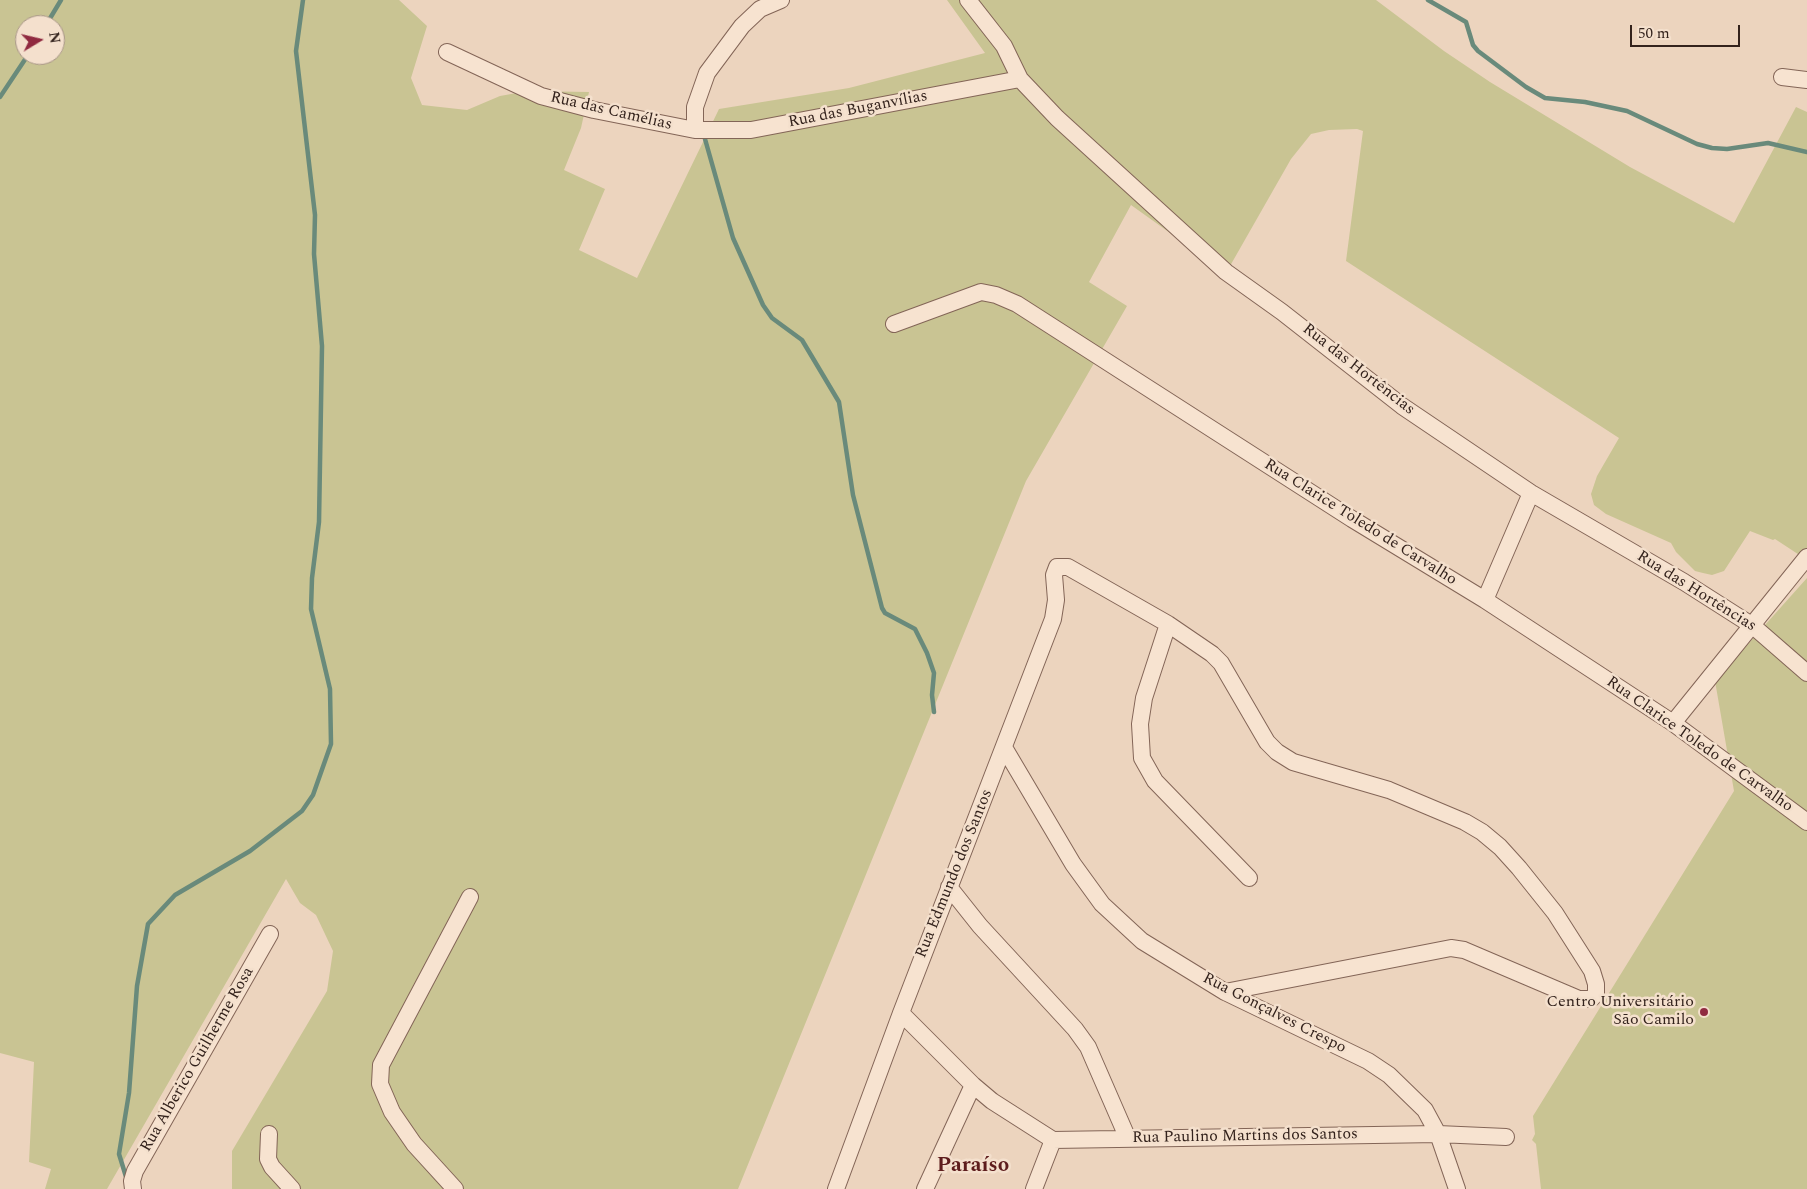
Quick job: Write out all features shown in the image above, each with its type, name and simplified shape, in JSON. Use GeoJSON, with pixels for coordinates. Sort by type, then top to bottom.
{"type":"FeatureCollection","features":[{"type":"Feature","properties":{"kind":"street"},"geometry":{"type":"LineString","coordinates":[[695,130],[695,107],[707,73],[742,26],[760,9],[781,0]]}},
{"type":"Feature","properties":{"kind":"street","name":"Rua das Hortências"},"geometry":{"type":"LineString","coordinates":[[968,0],[996,33],[1020,79],[1057,118],[1226,272],[1282,312],[1402,406],[1531,493],[1684,582],[1753,626],[1807,673]]}},
{"type":"Feature","properties":{"kind":"street","name":"Rua das Camélias"},"geometry":{"type":"LineString","coordinates":[[448,52],[541,96],[594,110],[695,130]]}},
{"type":"Feature","properties":{"kind":"street"},"geometry":{"type":"LineString","coordinates":[[1782,77],[1807,80]]}},
{"type":"Feature","properties":{"kind":"street","name":"Rua das Buganvílias"},"geometry":{"type":"LineString","coordinates":[[695,130],[750,130],[1020,79]]}},
{"type":"Feature","properties":{"kind":"street","name":"Rua Clarice Toledo de Carvalho"},"geometry":{"type":"LineString","coordinates":[[894,324],[981,292],[996,295],[1017,304],[1352,518],[1485,600],[1673,723],[1807,822]]}},
{"type":"Feature","properties":{"kind":"street"},"geometry":{"type":"LineString","coordinates":[[1485,600],[1531,493]]}},
{"type":"Feature","properties":{"kind":"street"},"geometry":{"type":"LineString","coordinates":[[1673,723],[1807,557]]}},
{"type":"Feature","properties":{"kind":"street","name":"Rua Edmundo dos Santos"},"geometry":{"type":"LineString","coordinates":[[836,1189],[949,887],[1005,749],[1054,620],[1056,600],[1054,571],[1057,567],[1068,567],[1168,624]]}},
{"type":"Feature","properties":{"kind":"street"},"geometry":{"type":"LineString","coordinates":[[1225,992],[1451,948],[1464,950],[1579,1000],[1591,999],[1596,994],[1596,984],[1592,971],[1555,913],[1500,847],[1482,832],[1465,822],[1389,790],[1292,762],[1277,752],[1267,742],[1221,663],[1212,654],[1168,624],[1144,698],[1140,724],[1142,758],[1155,781],[1249,878]]}},
{"type":"Feature","properties":{"kind":"street","name":"Rua Gonçalves Crespo"},"geometry":{"type":"LineString","coordinates":[[1005,749],[1068,856],[1102,904],[1142,941],[1225,992],[1368,1061],[1389,1075],[1425,1110],[1438,1134],[1457,1189]]}},
{"type":"Feature","properties":{"kind":"street"},"geometry":{"type":"LineString","coordinates":[[949,887],[980,926],[1080,1035],[1096,1064],[1128,1139]]}},
{"type":"Feature","properties":{"kind":"street"},"geometry":{"type":"LineString","coordinates":[[455,1189],[414,1144],[392,1112],[380,1084],[381,1065],[470,897]]}},
{"type":"Feature","properties":{"kind":"street","name":"Rua Alberico Guilherme Rosa"},"geometry":{"type":"LineString","coordinates":[[133,1189],[132,1181],[135,1171],[270,934]]}},
{"type":"Feature","properties":{"kind":"street"},"geometry":{"type":"LineString","coordinates":[[901,1014],[973,1085],[992,1101],[1053,1140],[1034,1189]]}},
{"type":"Feature","properties":{"kind":"street"},"geometry":{"type":"LineString","coordinates":[[925,1189],[973,1085]]}},
{"type":"Feature","properties":{"kind":"street"},"geometry":{"type":"LineString","coordinates":[[269,1134],[268,1158],[272,1167],[292,1189]]}},
{"type":"Feature","properties":{"kind":"street","name":"Rua Paulino Martins dos Santos"},"geometry":{"type":"LineString","coordinates":[[1053,1140],[1438,1134],[1506,1137]]}},
{"type":"Feature","properties":{"kind":"shaded area"},"geometry":{"type":"Polygon","coordinates":[[[0,0],[399,0],[427,26],[411,78],[422,105],[467,110],[500,96],[528,91],[589,92],[581,128],[564,170],[605,189],[579,250],[637,278],[719,109],[849,88],[985,53],[947,0],[1376,0],[1444,51],[1490,82],[1630,167],[1734,223],[1796,107],[1807,112],[1807,560],[1775,539],[1773,540],[1750,531],[1724,571],[1712,575],[1695,571],[1676,552],[1671,543],[1606,514],[1594,505],[1591,494],[1597,476],[1619,438],[1346,261],[1363,131],[1357,129],[1329,130],[1311,134],[1291,159],[1226,273],[1131,205],[1089,282],[1127,306],[1026,481],[738,1189],[232,1189],[232,1151],[327,991],[333,951],[316,915],[300,903],[286,879],[107,1189],[45,1189],[51,1169],[29,1162],[34,1062],[0,1053],[0,0]]]}},
{"type":"Feature","properties":{"kind":"shaded area","name":"Centro Universitário São Camilo"},"geometry":{"type":"Polygon","coordinates":[[[1807,578],[1807,1189],[1541,1189],[1536,1144],[1532,1140],[1535,1134],[1533,1116],[1734,791],[1715,681],[1807,578]]]}},
{"type":"Feature","properties":{"kind":"waterway"},"geometry":{"type":"LineString","coordinates":[[52,15],[61,0]]}},
{"type":"Feature","properties":{"kind":"waterway"},"geometry":{"type":"LineString","coordinates":[[127,1180],[119,1154],[129,1093],[137,986],[148,924],[175,895],[250,851],[302,811],[313,795],[331,744],[330,689],[311,609],[312,578],[319,522],[322,346],[314,254],[315,215],[296,51],[303,0]]}},
{"type":"Feature","properties":{"kind":"waterway"},"geometry":{"type":"LineString","coordinates":[[1428,0],[1466,22],[1473,45],[1478,51],[1526,87],[1545,98],[1585,102],[1627,111],[1697,144],[1712,148],[1727,149],[1768,143],[1807,152]]}},
{"type":"Feature","properties":{"kind":"waterway"},"geometry":{"type":"LineString","coordinates":[[0,97],[21,65]]}},
{"type":"Feature","properties":{"kind":"waterway"},"geometry":{"type":"LineString","coordinates":[[705,139],[733,238],[763,305],[772,318],[802,340],[839,402],[853,495],[882,608],[885,613],[915,629],[927,653],[934,673],[932,695],[934,712]]}},
{"type":"Feature","properties":{"kind":"place","name":"Centro Universitário São Camilo"},"geometry":{"type":"Point","coordinates":[1704,1012]}},
{"type":"Feature","properties":{"kind":"district","name":"Paraíso"},"geometry":{"type":"Point","coordinates":[973,1167]}}]}
